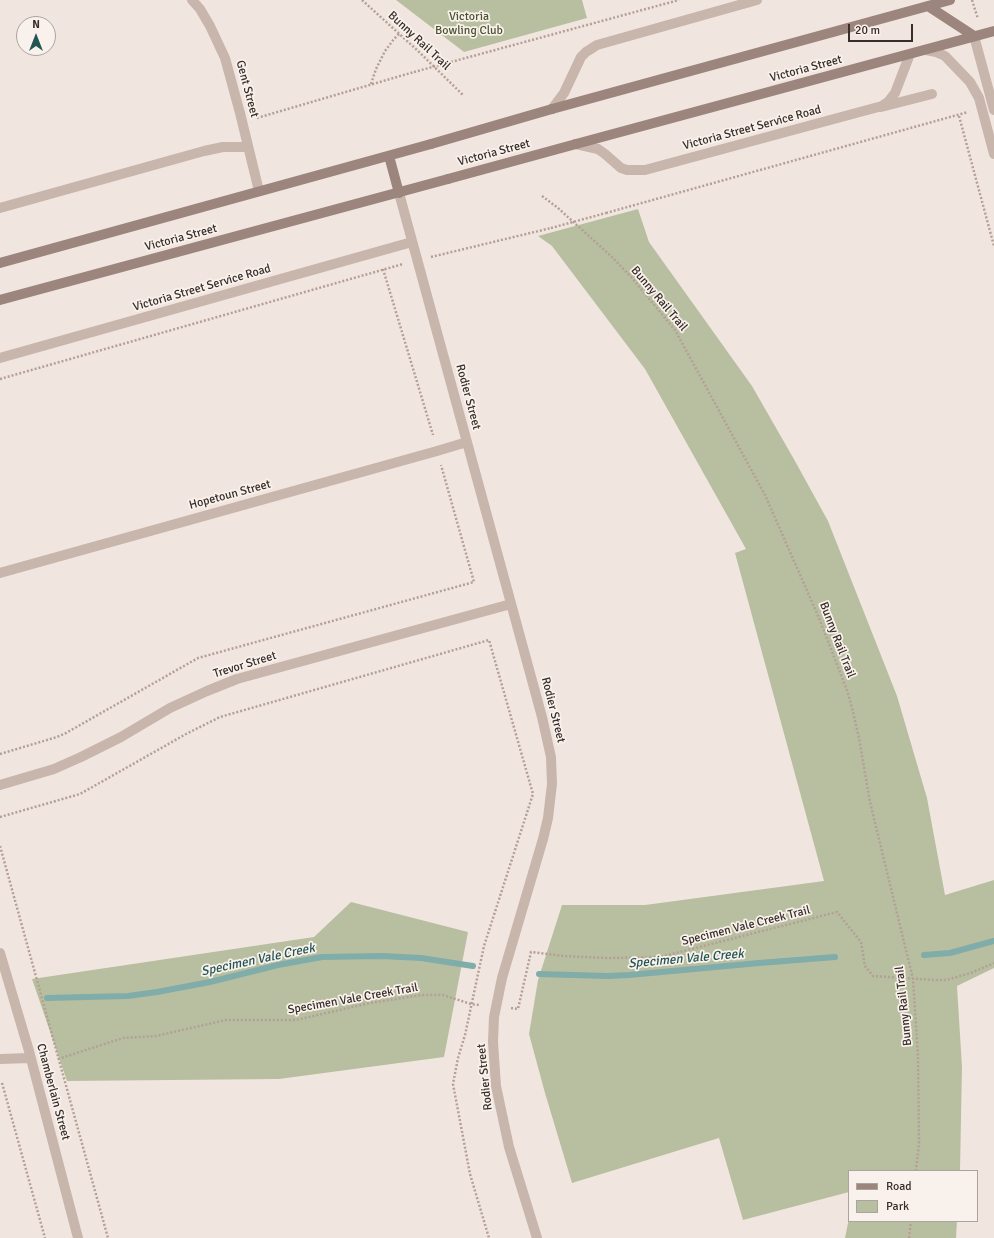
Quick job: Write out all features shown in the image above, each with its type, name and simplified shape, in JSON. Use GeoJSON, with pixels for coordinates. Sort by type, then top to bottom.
{"type":"FeatureCollection","features":[{"type":"Feature","properties":{"kind":"main road","name":"Victoria Street"},"geometry":{"type":"LineString","coordinates":[[0,263],[950,0]]}},
{"type":"Feature","properties":{"kind":"main road"},"geometry":{"type":"LineString","coordinates":[[928,6],[974,36]]}},
{"type":"Feature","properties":{"kind":"main road","name":"Victoria Street"},"geometry":{"type":"LineString","coordinates":[[0,300],[994,31]]}},
{"type":"Feature","properties":{"kind":"main road"},"geometry":{"type":"LineString","coordinates":[[389,156],[399,193]]}},
{"type":"Feature","properties":{"kind":"street","name":"Gent Street"},"geometry":{"type":"LineString","coordinates":[[192,0],[200,9],[210,26],[225,58],[259,191]]}},
{"type":"Feature","properties":{"kind":"street"},"geometry":{"type":"LineString","coordinates":[[552,109],[564,92],[578,62],[591,48],[606,42],[757,0]]}},
{"type":"Feature","properties":{"kind":"street"},"geometry":{"type":"LineString","coordinates":[[974,36],[994,110]]}},
{"type":"Feature","properties":{"kind":"street"},"geometry":{"type":"LineString","coordinates":[[926,50],[945,56],[970,82],[979,98],[994,154]]}},
{"type":"Feature","properties":{"kind":"street","name":"Victoria Street Service Road"},"geometry":{"type":"LineString","coordinates":[[576,144],[598,149],[621,168],[627,170],[645,170],[876,108],[888,102],[892,98],[910,54]]}},
{"type":"Feature","properties":{"kind":"street"},"geometry":{"type":"LineString","coordinates":[[876,108],[932,94]]}},
{"type":"Feature","properties":{"kind":"street"},"geometry":{"type":"LineString","coordinates":[[0,208],[204,151],[223,147],[248,147]]}},
{"type":"Feature","properties":{"kind":"street","name":"Rodier Street"},"geometry":{"type":"LineString","coordinates":[[399,193],[545,729],[551,757],[551,802],[543,839],[511,947],[496,1007],[493,1042],[496,1086],[508,1147],[537,1238]]}},
{"type":"Feature","properties":{"kind":"street","name":"Victoria Street Service Road"},"geometry":{"type":"LineString","coordinates":[[0,358],[412,242]]}},
{"type":"Feature","properties":{"kind":"street","name":"Hopetoun Street"},"geometry":{"type":"LineString","coordinates":[[0,573],[467,442]]}},
{"type":"Feature","properties":{"kind":"street","name":"Trevor Street"},"geometry":{"type":"LineString","coordinates":[[0,785],[54,769],[81,757],[121,737],[170,708],[237,679],[511,604]]}},
{"type":"Feature","properties":{"kind":"street","name":"Chamberlain Street"},"geometry":{"type":"LineString","coordinates":[[0,953],[30,1058],[78,1238]]}},
{"type":"Feature","properties":{"kind":"street"},"geometry":{"type":"LineString","coordinates":[[0,1060],[30,1058]]}},
{"type":"Feature","properties":{"kind":"path","name":"Bunny Rail Trail"},"geometry":{"type":"LineString","coordinates":[[362,0],[463,95]]}},
{"type":"Feature","properties":{"kind":"path"},"geometry":{"type":"LineString","coordinates":[[256,118],[414,72],[679,0]]}},
{"type":"Feature","properties":{"kind":"path"},"geometry":{"type":"LineString","coordinates":[[972,0],[978,19],[983,17]]}},
{"type":"Feature","properties":{"kind":"path"},"geometry":{"type":"LineString","coordinates":[[371,84],[385,51],[399,34]]}},
{"type":"Feature","properties":{"kind":"path"},"geometry":{"type":"LineString","coordinates":[[0,379],[383,269],[552,228],[958,116],[994,246]]}},
{"type":"Feature","properties":{"kind":"path","name":"Bunny Rail Trail"},"geometry":{"type":"LineString","coordinates":[[542,196],[558,208],[612,257],[632,278],[675,330],[747,460],[768,502],[819,618],[852,706],[860,738],[870,802],[913,979],[918,1056],[919,1143],[916,1170]]}},
{"type":"Feature","properties":{"kind":"path"},"geometry":{"type":"LineString","coordinates":[[0,754],[66,733],[198,658],[474,582],[383,269]]}},
{"type":"Feature","properties":{"kind":"path"},"geometry":{"type":"LineString","coordinates":[[0,817],[80,794],[186,734],[220,717],[489,640],[533,794],[486,939],[453,1084],[470,1174],[489,1238]]}},
{"type":"Feature","properties":{"kind":"path"},"geometry":{"type":"LineString","coordinates":[[0,846],[108,1238]]}},
{"type":"Feature","properties":{"kind":"path","name":"Specimen Vale Creek Trail"},"geometry":{"type":"LineString","coordinates":[[58,1059],[123,1038],[156,1036],[226,1020],[296,1020],[370,1003],[422,995],[443,995],[471,1004],[518,1009],[531,952],[564,956],[607,958],[660,957],[837,912],[861,942],[865,966],[873,976],[934,980],[954,978],[971,973],[994,963]]}},
{"type":"Feature","properties":{"kind":"path"},"geometry":{"type":"LineString","coordinates":[[2,1082],[45,1238]]}},
{"type":"Feature","properties":{"kind":"path"},"geometry":{"type":"LineString","coordinates":[[908,1238],[911,1222]]}},
{"type":"Feature","properties":{"kind":"green space","name":"Victoria Bowling Club"},"geometry":{"type":"Polygon","coordinates":[[[396,0],[582,0],[587,18],[464,52],[396,0]]]}},
{"type":"Feature","properties":{"kind":"green space"},"geometry":{"type":"Polygon","coordinates":[[[638,209],[649,242],[752,386],[828,521],[897,696],[927,798],[945,895],[994,880],[994,968],[957,986],[962,1067],[960,1170],[848,1170],[848,1192],[743,1220],[719,1138],[572,1183],[529,1034],[538,980],[562,905],[645,905],[824,881],[735,553],[746,549],[645,369],[552,246],[538,236],[638,209]]]}},
{"type":"Feature","properties":{"kind":"green space"},"geometry":{"type":"Polygon","coordinates":[[[351,902],[468,932],[444,1057],[279,1079],[67,1081],[32,979],[314,937],[351,902]]]}},
{"type":"Feature","properties":{"kind":"green space"},"geometry":{"type":"Polygon","coordinates":[[[848,1222],[957,1222],[956,1238],[845,1238],[848,1222]]]}},
{"type":"Feature","properties":{"kind":"waterway","name":"Specimen Vale Creek"},"geometry":{"type":"LineString","coordinates":[[924,955],[950,953],[994,941]]}},
{"type":"Feature","properties":{"kind":"waterway","name":"Specimen Vale Creek"},"geometry":{"type":"LineString","coordinates":[[47,998],[128,996],[157,992],[210,982],[278,965],[322,957],[382,956],[421,958],[473,966]]}},
{"type":"Feature","properties":{"kind":"waterway","name":"Specimen Vale Creek"},"geometry":{"type":"LineString","coordinates":[[539,974],[608,976],[629,975],[835,957]]}}]}
